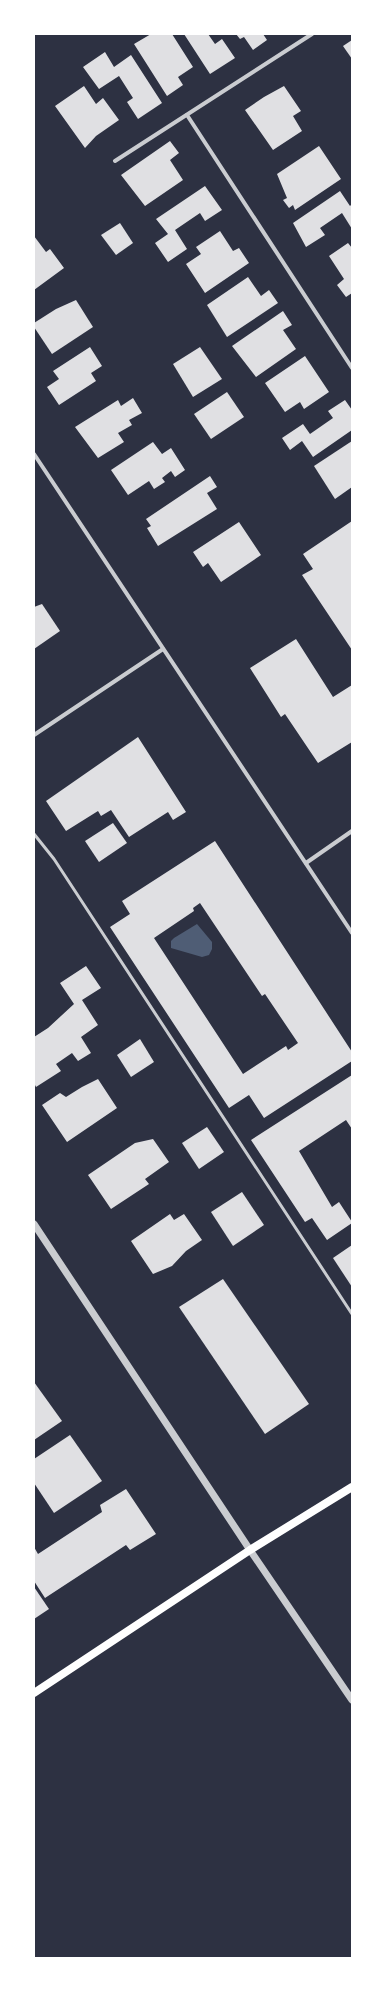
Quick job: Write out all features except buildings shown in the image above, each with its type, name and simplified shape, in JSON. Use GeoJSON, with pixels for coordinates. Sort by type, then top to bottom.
{"type":"FeatureCollection","features":[{"type":"Feature","properties":{"kind":"main road"},"geometry":{"type":"LineString","coordinates":[[35,1691],[250,1550],[352,1487]]}},
{"type":"Feature","properties":{"kind":"street"},"geometry":{"type":"LineString","coordinates":[[115,161],[312,34]]}},
{"type":"Feature","properties":{"kind":"street"},"geometry":{"type":"LineString","coordinates":[[187,115],[352,368]]}},
{"type":"Feature","properties":{"kind":"street"},"geometry":{"type":"LineString","coordinates":[[34,454],[352,933]]}},
{"type":"Feature","properties":{"kind":"street"},"geometry":{"type":"LineString","coordinates":[[34,735],[163,649]]}},
{"type":"Feature","properties":{"kind":"street"},"geometry":{"type":"LineString","coordinates":[[306,863],[352,831]]}},
{"type":"Feature","properties":{"kind":"street"},"geometry":{"type":"LineString","coordinates":[[34,1224],[250,1550],[352,1700]]}},
{"type":"Feature","properties":{"kind":"lane"},"geometry":{"type":"LineString","coordinates":[[34,834],[58,866],[352,1314]]}},
{"type":"Feature","properties":{"kind":"water"},"geometry":{"type":"Polygon","coordinates":[[[197,924],[212,942],[212,949],[209,955],[202,957],[171,948],[171,941],[174,938],[197,924]]]}}]}
